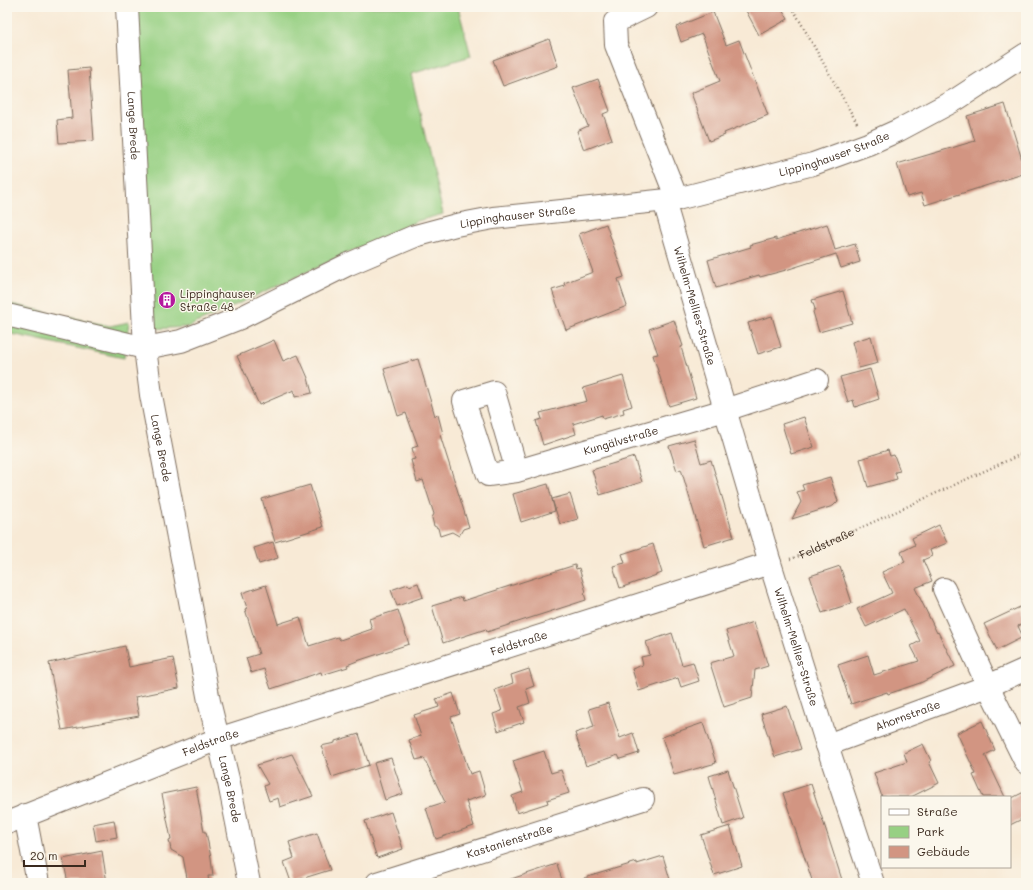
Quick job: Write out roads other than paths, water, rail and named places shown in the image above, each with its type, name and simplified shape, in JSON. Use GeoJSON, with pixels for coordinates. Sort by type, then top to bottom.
{"type":"FeatureCollection","features":[{"type":"Feature","properties":{"kind":"street","name":"Lange Brede"},"geometry":{"type":"LineString","coordinates":[[127,7],[145,348],[151,395],[209,701],[229,782],[249,883]]}},
{"type":"Feature","properties":{"kind":"street","name":"Wilhelm-Mellies-Straße"},"geometry":{"type":"LineString","coordinates":[[646,7],[615,22],[616,45],[670,200],[725,410],[770,563],[827,745],[873,883]]}},
{"type":"Feature","properties":{"kind":"street","name":"Lippinghauser Straße"},"geometry":{"type":"LineString","coordinates":[[7,315],[145,348],[181,341],[240,318],[349,264],[422,234],[456,225],[493,218],[670,200],[813,164],[868,144],[900,130],[957,99],[1026,54]]}},
{"type":"Feature","properties":{"kind":"street"},"geometry":{"type":"LineString","coordinates":[[725,410],[817,380]]}},
{"type":"Feature","properties":{"kind":"street","name":"Kungälvstraße"},"geometry":{"type":"LineString","coordinates":[[517,471],[725,410]]}},
{"type":"Feature","properties":{"kind":"street","name":"Feldstraße"},"geometry":{"type":"LineString","coordinates":[[16,819],[218,739],[770,563]]}},
{"type":"Feature","properties":{"kind":"street"},"geometry":{"type":"LineString","coordinates":[[944,589],[988,686],[1026,763]]}},
{"type":"Feature","properties":{"kind":"street","name":"Ahornstraße"},"geometry":{"type":"LineString","coordinates":[[827,745],[988,686],[1026,669]]}},
{"type":"Feature","properties":{"kind":"street","name":"Kastanienstraße"},"geometry":{"type":"LineString","coordinates":[[377,883],[643,799]]}},
{"type":"Feature","properties":{"kind":"street"},"geometry":{"type":"LineString","coordinates":[[16,819],[38,883]]}},
{"type":"Feature","properties":{"kind":"place","name":"Lippinghauser Straße 48"},"geometry":{"type":"Point","coordinates":[167,300]}}]}
